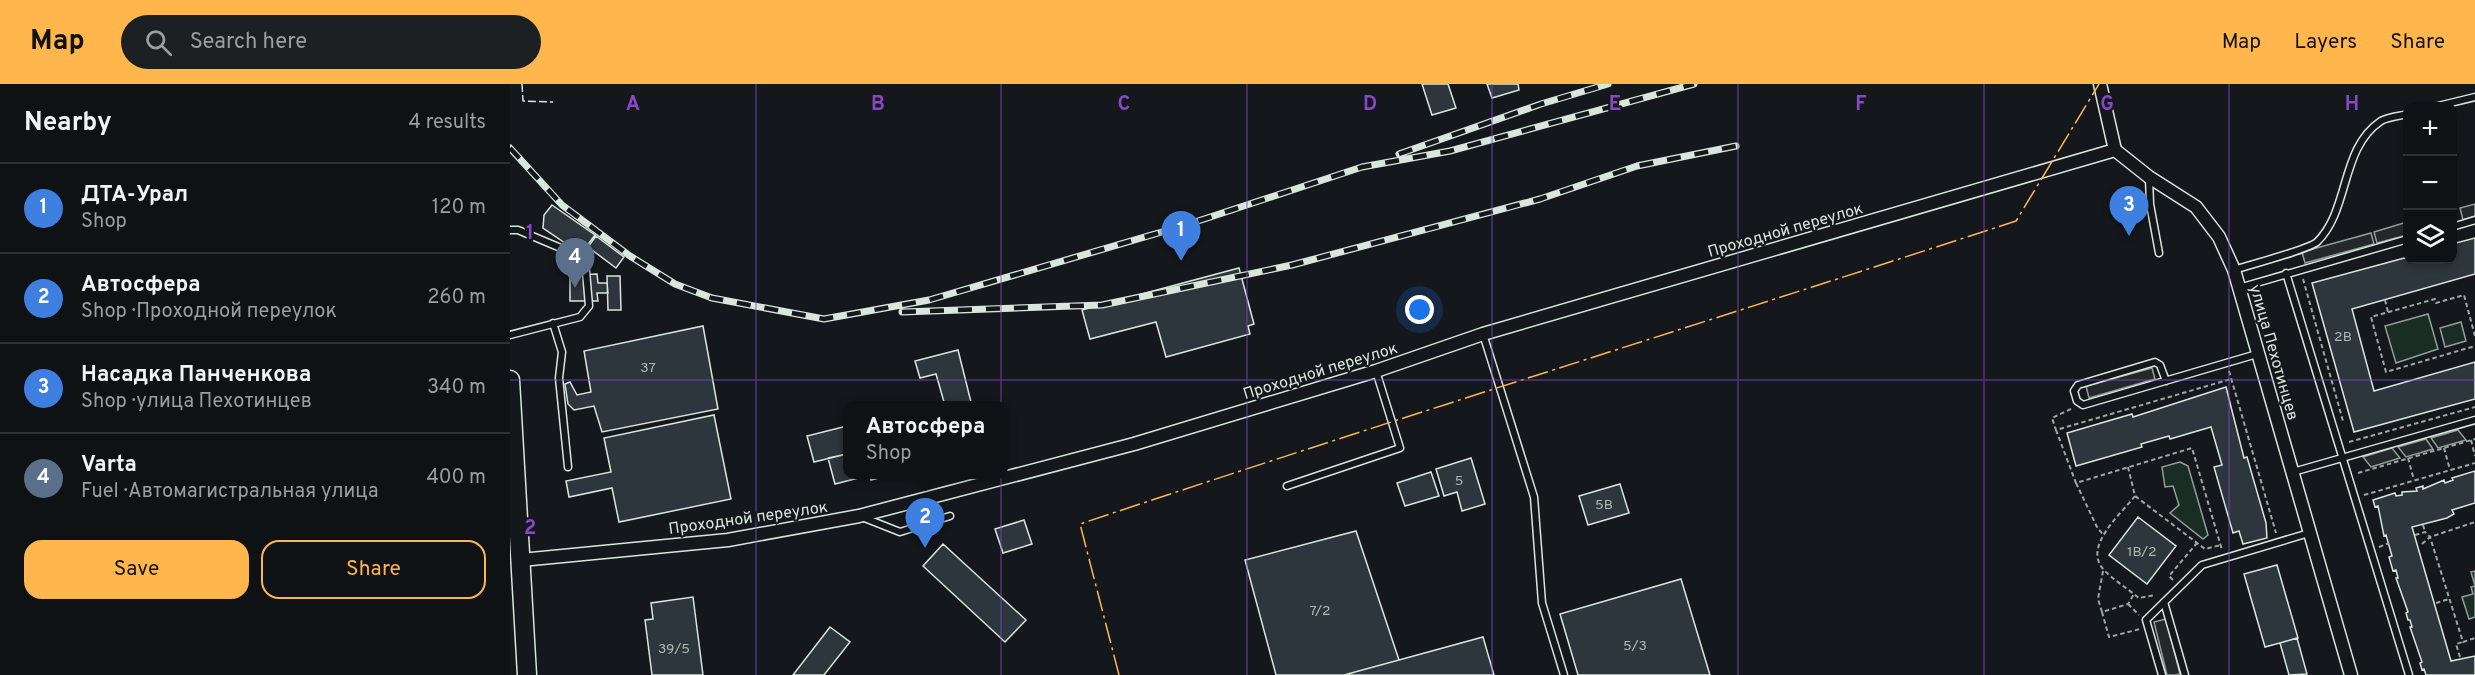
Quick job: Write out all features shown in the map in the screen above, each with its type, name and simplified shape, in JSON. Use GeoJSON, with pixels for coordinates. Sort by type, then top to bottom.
{"type":"FeatureCollection","features":[{"type":"Feature","properties":{"kind":"main road"},"geometry":{"type":"LineString","coordinates":[[510,380],[527,675]]}},
{"type":"Feature","properties":{"kind":"street"},"geometry":{"type":"LineString","coordinates":[[2100,84],[2115,150]]}},
{"type":"Feature","properties":{"kind":"street","name":"улица Пехотинцев"},"geometry":{"type":"LineString","coordinates":[[2115,150],[2149,177],[2196,207],[2219,237],[2234,270],[2351,675]]}},
{"type":"Feature","properties":{"kind":"street","name":"Проходной переулок"},"geometry":{"type":"LineString","coordinates":[[1008,477],[1134,444],[1376,371],[1483,334],[2115,150]]}},
{"type":"Feature","properties":{"kind":"street","name":"Проходной переулок"},"geometry":{"type":"LineString","coordinates":[[522,560],[728,540],[859,516],[1000,479]]}},
{"type":"Feature","properties":{"kind":"lane"},"geometry":{"type":"LineString","coordinates":[[2454,102],[2475,97]]}},
{"type":"Feature","properties":{"kind":"lane"},"geometry":{"type":"LineString","coordinates":[[2234,270],[2316,244],[2329,227],[2359,147],[2367,135],[2382,120],[2403,115]]}},
{"type":"Feature","properties":{"kind":"lane"},"geometry":{"type":"LineString","coordinates":[[2149,177],[2150,204],[2159,253]]}},
{"type":"Feature","properties":{"kind":"lane"},"geometry":{"type":"LineString","coordinates":[[2457,225],[2475,220]]}},
{"type":"Feature","properties":{"kind":"lane"},"geometry":{"type":"LineString","coordinates":[[510,230],[518,230],[563,249],[586,271],[589,306],[580,317],[510,335]]}},
{"type":"Feature","properties":{"kind":"lane"},"geometry":{"type":"LineString","coordinates":[[2239,288],[2403,240]]}},
{"type":"Feature","properties":{"kind":"lane"},"geometry":{"type":"LineString","coordinates":[[2286,273],[2409,675]]}},
{"type":"Feature","properties":{"kind":"lane"},"geometry":{"type":"LineString","coordinates":[[553,323],[562,352],[559,378],[567,467]]}},
{"type":"Feature","properties":{"kind":"lane"},"geometry":{"type":"LineString","coordinates":[[1483,334],[1534,497],[1542,603],[1564,675]]}},
{"type":"Feature","properties":{"kind":"lane"},"geometry":{"type":"LineString","coordinates":[[2166,381],[2160,365],[2155,363],[2078,385],[2074,391],[2077,401],[2083,405],[2166,381],[2257,354]]}},
{"type":"Feature","properties":{"kind":"lane"},"geometry":{"type":"LineString","coordinates":[[1287,486],[1400,448],[1376,371]]}},
{"type":"Feature","properties":{"kind":"lane"},"geometry":{"type":"LineString","coordinates":[[2292,472],[2475,420]]}},
{"type":"Feature","properties":{"kind":"lane"},"geometry":{"type":"LineString","coordinates":[[859,516],[900,532],[950,516]]}},
{"type":"Feature","properties":{"kind":"lane"},"geometry":{"type":"LineString","coordinates":[[2162,675],[2147,623],[2197,568],[2310,533]]}},
{"type":"Feature","properties":{"kind":"lane"},"geometry":{"type":"LineString","coordinates":[[2164,602],[2185,675]]}},
{"type":"Feature","properties":{"kind":"path"},"geometry":{"type":"LineString","coordinates":[[2475,336],[2464,295],[2436,303],[2435,299],[2371,316],[2386,372],[2475,347]]}},
{"type":"Feature","properties":{"kind":"path"},"geometry":{"type":"LineString","coordinates":[[2385,300],[2388,312]]}},
{"type":"Feature","properties":{"kind":"path"},"geometry":{"type":"LineString","coordinates":[[2227,363],[2278,542]]}},
{"type":"Feature","properties":{"kind":"path"},"geometry":{"type":"LineString","coordinates":[[2056,430],[2231,379]]}},
{"type":"Feature","properties":{"kind":"path"},"geometry":{"type":"LineString","coordinates":[[2083,405],[2063,411],[2052,418],[2076,483],[2097,527],[2104,536]]}},
{"type":"Feature","properties":{"kind":"path"},"geometry":{"type":"LineString","coordinates":[[2349,442],[2475,407]]}},
{"type":"Feature","properties":{"kind":"path"},"geometry":{"type":"LineString","coordinates":[[2358,473],[2475,439]]}},
{"type":"Feature","properties":{"kind":"path"},"geometry":{"type":"LineString","coordinates":[[2471,440],[2475,456]]}},
{"type":"Feature","properties":{"kind":"path"},"geometry":{"type":"LineString","coordinates":[[2076,483],[2192,448],[2225,558]]}},
{"type":"Feature","properties":{"kind":"path"},"geometry":{"type":"LineString","coordinates":[[2444,448],[2450,470]]}},
{"type":"Feature","properties":{"kind":"path"},"geometry":{"type":"LineString","coordinates":[[2408,458],[2414,480]]}},
{"type":"Feature","properties":{"kind":"path"},"geometry":{"type":"LineString","coordinates":[[2364,495],[2475,463]]}},
{"type":"Feature","properties":{"kind":"path"},"geometry":{"type":"LineString","coordinates":[[2128,467],[2135,496],[2205,549],[2221,544]]}},
{"type":"Feature","properties":{"kind":"path"},"geometry":{"type":"LineString","coordinates":[[2135,496],[2098,543],[2097,556],[2103,570],[2139,598],[2173,592]]}},
{"type":"Feature","properties":{"kind":"path"},"geometry":{"type":"LineString","coordinates":[[2422,544],[2430,537],[2475,522]]}},
{"type":"Feature","properties":{"kind":"path"},"geometry":{"type":"LineString","coordinates":[[2423,525],[2430,537],[2463,642]]}},
{"type":"Feature","properties":{"kind":"path"},"geometry":{"type":"LineString","coordinates":[[2415,535],[2425,532]]}},
{"type":"Feature","properties":{"kind":"path"},"geometry":{"type":"LineString","coordinates":[[2180,585],[2169,576],[2197,543]]}},
{"type":"Feature","properties":{"kind":"path"},"geometry":{"type":"LineString","coordinates":[[2379,547],[2389,543]]}},
{"type":"Feature","properties":{"kind":"path"},"geometry":{"type":"LineString","coordinates":[[2103,570],[2098,599],[2109,637],[2147,623],[2128,604]]}},
{"type":"Feature","properties":{"kind":"path"},"geometry":{"type":"LineString","coordinates":[[2102,612],[2128,604],[2134,594]]}},
{"type":"Feature","properties":{"kind":"path"},"geometry":{"type":"LineString","coordinates":[[2436,603],[2449,599]]}},
{"type":"Feature","properties":{"kind":"path"},"geometry":{"type":"LineString","coordinates":[[2460,657],[2456,644],[2475,638]]}},
{"type":"Feature","properties":{"kind":"green space"},"geometry":{"type":"Polygon","coordinates":[[[2428,314],[2438,349],[2396,363],[2385,326],[2428,314]]]}},
{"type":"Feature","properties":{"kind":"green space"},"geometry":{"type":"Polygon","coordinates":[[[2461,322],[2466,341],[2445,347],[2440,328],[2461,322]]]}},
{"type":"Feature","properties":{"kind":"green space"},"geometry":{"type":"Polygon","coordinates":[[[2180,462],[2188,466],[2208,535],[2203,539],[2170,513],[2179,505],[2173,486],[2165,487],[2162,467],[2180,462]]]}},
{"type":"Feature","properties":{"kind":"green space"},"geometry":{"type":"Polygon","coordinates":[[[2475,571],[2475,586],[2471,572],[2475,571]]]}},
{"type":"Feature","properties":{"kind":"green space"},"geometry":{"type":"Polygon","coordinates":[[[2475,586],[2475,617],[2469,619],[2462,597],[2473,594],[2471,587],[2475,586]]]}},
{"type":"Feature","properties":{"kind":"shaded area"},"geometry":{"type":"Polygon","coordinates":[[[2475,204],[2475,216],[2463,220],[2460,208],[2475,204]]]}},
{"type":"Feature","properties":{"kind":"shaded area"},"geometry":{"type":"Polygon","coordinates":[[[2403,223],[2403,236],[2377,243],[2374,232],[2403,223]]]}},
{"type":"Feature","properties":{"kind":"shaded area"},"geometry":{"type":"Polygon","coordinates":[[[2371,233],[2374,244],[2305,263],[2302,252],[2371,233]]]}},
{"type":"Feature","properties":{"kind":"shaded area"},"geometry":{"type":"Polygon","coordinates":[[[2152,368],[2155,379],[2089,398],[2086,386],[2152,368]]]}},
{"type":"Feature","properties":{"kind":"shaded area"},"geometry":{"type":"Polygon","coordinates":[[[2458,430],[2466,440],[2438,448],[2431,438],[2458,430]]]}},
{"type":"Feature","properties":{"kind":"shaded area"},"geometry":{"type":"Polygon","coordinates":[[[2426,439],[2433,449],[2406,457],[2398,447],[2426,439]]]}},
{"type":"Feature","properties":{"kind":"shaded area"},"geometry":{"type":"Polygon","coordinates":[[[2392,448],[2400,458],[2371,467],[2363,457],[2392,448]]]}},
{"type":"Feature","properties":{"kind":"shaded area"},"geometry":{"type":"Polygon","coordinates":[[[2166,619],[2180,674],[2167,675],[2154,622],[2166,619]]]}},
{"type":"Feature","properties":{"kind":"building"},"geometry":{"type":"Polygon","coordinates":[[[1422,84],[1448,84],[1456,108],[1432,115],[1422,84]]]}},
{"type":"Feature","properties":{"kind":"building"},"geometry":{"type":"Polygon","coordinates":[[[1487,84],[1518,84],[1519,90],[1492,98],[1487,84]]]}},
{"type":"Feature","properties":{"kind":"building"},"geometry":{"type":"Polygon","coordinates":[[[552,205],[595,235],[586,247],[577,240],[571,247],[543,228],[544,215],[552,205]]]}},
{"type":"Feature","properties":{"kind":"building"},"geometry":{"type":"Polygon","coordinates":[[[596,236],[624,257],[616,268],[588,247],[596,236]]]}},
{"type":"Feature","properties":{"kind":"building"},"geometry":{"type":"Polygon","coordinates":[[[2475,238],[2475,274],[2352,309],[2374,391],[2475,362],[2475,399],[2354,432],[2312,283],[2403,258],[2403,264],[2457,264],[2457,243],[2475,238]]]}},
{"type":"Feature","properties":{"kind":"building"},"geometry":{"type":"Polygon","coordinates":[[[1239,268],[1254,324],[1248,326],[1250,334],[1166,357],[1156,322],[1090,339],[1082,310],[1239,268]]]}},
{"type":"Feature","properties":{"kind":"building"},"geometry":{"type":"Polygon","coordinates":[[[597,274],[598,283],[607,283],[608,293],[597,293],[598,301],[570,301],[570,275],[597,274]]]}},
{"type":"Feature","properties":{"kind":"building"},"geometry":{"type":"Polygon","coordinates":[[[607,276],[620,276],[621,310],[608,310],[607,276]]]}},
{"type":"Feature","properties":{"kind":"building"},"geometry":{"type":"Polygon","coordinates":[[[703,326],[718,409],[602,432],[594,406],[574,410],[568,404],[565,384],[570,382],[577,395],[591,392],[584,351],[703,326]]]}},
{"type":"Feature","properties":{"kind":"building"},"geometry":{"type":"Polygon","coordinates":[[[958,350],[971,401],[944,401],[936,374],[920,378],[915,361],[958,350]]]}},
{"type":"Feature","properties":{"kind":"building"},"geometry":{"type":"Polygon","coordinates":[[[2226,387],[2244,458],[2247,457],[2266,523],[2267,538],[2243,544],[2239,531],[2233,533],[2214,467],[2222,465],[2211,427],[2170,439],[2169,436],[2141,444],[2142,447],[2076,466],[2067,433],[2132,414],[2133,417],[2226,387]]]}},
{"type":"Feature","properties":{"kind":"building"},"geometry":{"type":"Polygon","coordinates":[[[714,415],[731,499],[619,522],[612,488],[569,497],[566,481],[611,472],[604,438],[714,415]]]}},
{"type":"Feature","properties":{"kind":"building"},"geometry":{"type":"Polygon","coordinates":[[[843,427],[843,455],[814,462],[807,436],[843,427]]]}},
{"type":"Feature","properties":{"kind":"building"},"geometry":{"type":"Polygon","coordinates":[[[843,455],[843,479],[854,479],[835,484],[828,458],[843,455]]]}},
{"type":"Feature","properties":{"kind":"building"},"geometry":{"type":"Polygon","coordinates":[[[1471,458],[1485,504],[1462,511],[1457,492],[1444,496],[1436,469],[1471,458]]]}},
{"type":"Feature","properties":{"kind":"building"},"geometry":{"type":"Polygon","coordinates":[[[2475,471],[2475,503],[2452,510],[2454,514],[2447,518],[2412,527],[2451,661],[2475,656],[2475,675],[2426,675],[2420,663],[2422,662],[2396,578],[2398,578],[2396,570],[2393,571],[2389,557],[2392,556],[2386,535],[2384,536],[2378,506],[2375,507],[2373,500],[2395,493],[2396,496],[2402,495],[2402,492],[2417,491],[2416,488],[2423,486],[2423,489],[2444,480],[2445,483],[2453,480],[2452,478],[2475,471]]]}},
{"type":"Feature","properties":{"kind":"building"},"geometry":{"type":"Polygon","coordinates":[[[1431,472],[1439,496],[1405,506],[1397,483],[1431,472]]]}},
{"type":"Feature","properties":{"kind":"building"},"geometry":{"type":"Polygon","coordinates":[[[1620,484],[1629,513],[1588,525],[1579,496],[1620,484]]]}},
{"type":"Feature","properties":{"kind":"building"},"geometry":{"type":"Polygon","coordinates":[[[2138,517],[2176,546],[2147,584],[2109,555],[2138,517]]]}},
{"type":"Feature","properties":{"kind":"building"},"geometry":{"type":"Polygon","coordinates":[[[1024,520],[1032,544],[1003,553],[995,529],[1024,520]]]}},
{"type":"Feature","properties":{"kind":"building"},"geometry":{"type":"Polygon","coordinates":[[[1356,531],[1399,660],[1344,675],[1276,675],[1245,560],[1356,531]]]}},
{"type":"Feature","properties":{"kind":"building"},"geometry":{"type":"Polygon","coordinates":[[[943,544],[1026,620],[1005,642],[923,566],[943,544]]]}},
{"type":"Feature","properties":{"kind":"building"},"geometry":{"type":"Polygon","coordinates":[[[2277,565],[2298,638],[2265,647],[2244,574],[2277,565]]]}},
{"type":"Feature","properties":{"kind":"building"},"geometry":{"type":"Polygon","coordinates":[[[1681,579],[1710,675],[1578,675],[1560,614],[1681,579]]]}},
{"type":"Feature","properties":{"kind":"building"},"geometry":{"type":"Polygon","coordinates":[[[693,597],[703,675],[652,675],[645,620],[653,619],[651,603],[693,597]]]}},
{"type":"Feature","properties":{"kind":"building"},"geometry":{"type":"Polygon","coordinates":[[[830,627],[850,642],[824,675],[793,675],[830,627]]]}},
{"type":"Feature","properties":{"kind":"building"},"geometry":{"type":"Polygon","coordinates":[[[1483,637],[1494,675],[1344,675],[1399,660],[1483,637]]]}},
{"type":"Feature","properties":{"kind":"building"},"geometry":{"type":"Polygon","coordinates":[[[2297,638],[2307,674],[2289,675],[2280,643],[2297,638]]]}},
{"type":"Feature","properties":{"kind":"railway"},"geometry":{"type":"LineString","coordinates":[[1399,154],[1541,104],[1608,84]]}},
{"type":"Feature","properties":{"kind":"railway"},"geometry":{"type":"LineString","coordinates":[[510,148],[562,205],[630,256],[675,284],[712,298],[824,319],[929,300],[1189,224],[1362,167],[1450,151],[1694,84]]}},
{"type":"Feature","properties":{"kind":"railway"},"geometry":{"type":"LineString","coordinates":[[902,312],[1102,305],[1292,265],[1540,199],[1637,166],[1736,146]]}},
{"type":"Feature","properties":{"kind":"fence"},"geometry":{"type":"LineString","coordinates":[[522,84],[523,101],[553,102]]}},
{"type":"Feature","properties":{"kind":"power"},"geometry":{"type":"LineString","coordinates":[[1119,675],[1080,524],[2016,221],[2099,84]]}},
{"type":"Feature","properties":{"kind":"place","name":"Насадка Панченкова"},"geometry":{"type":"Point","coordinates":[2129,236]}},
{"type":"Feature","properties":{"kind":"place","name":"ДТА-Урал"},"geometry":{"type":"Point","coordinates":[1181,261]}},
{"type":"Feature","properties":{"kind":"place","name":"Varta"},"geometry":{"type":"Point","coordinates":[575,288]}},
{"type":"Feature","properties":{"kind":"place","name":"Автосфера"},"geometry":{"type":"Point","coordinates":[925,548]}}]}
